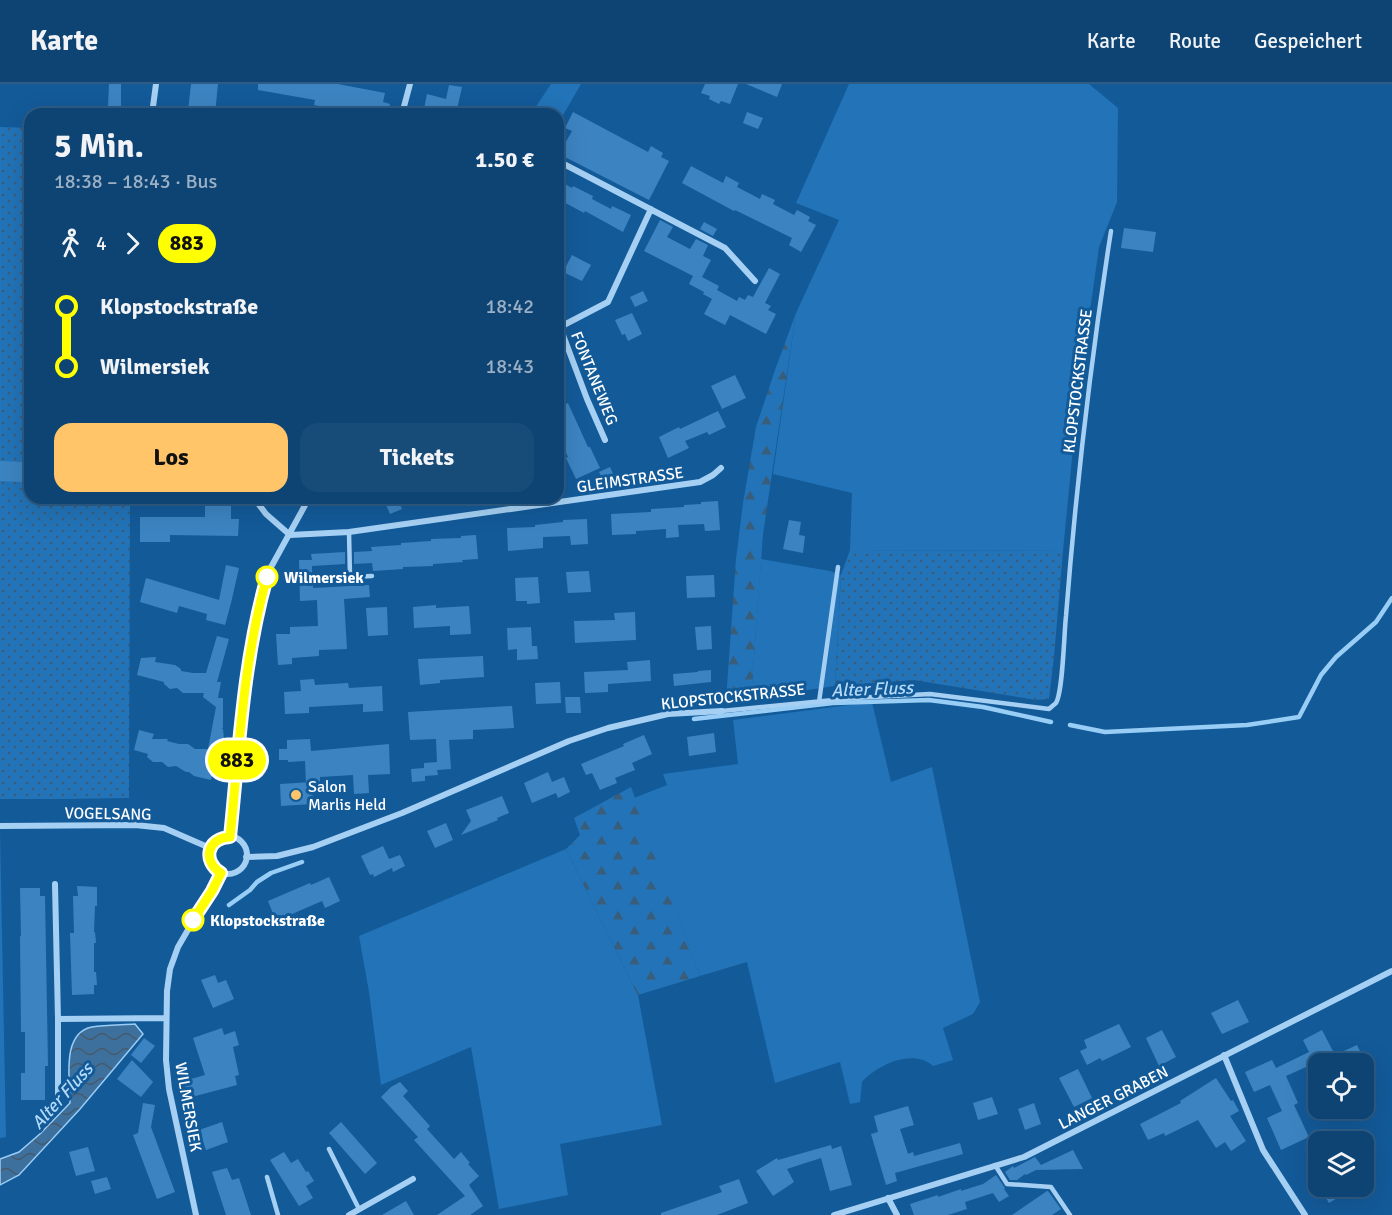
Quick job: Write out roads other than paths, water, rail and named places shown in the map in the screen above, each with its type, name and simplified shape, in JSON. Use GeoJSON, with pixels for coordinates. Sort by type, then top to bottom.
{"type":"FeatureCollection","features":[{"type":"Feature","properties":{"kind":"street"},"geometry":{"type":"LineString","coordinates":[[154,108],[156,84]]}},
{"type":"Feature","properties":{"kind":"street"},"geometry":{"type":"LineString","coordinates":[[404,108],[410,84]]}},
{"type":"Feature","properties":{"kind":"street"},"geometry":{"type":"LineString","coordinates":[[564,164],[725,248],[755,281]]}},
{"type":"Feature","properties":{"kind":"street","name":"FONTANEWEG"},"geometry":{"type":"LineString","coordinates":[[564,324],[608,303],[651,209]]}},
{"type":"Feature","properties":{"kind":"street","name":"FONTANEWEG"},"geometry":{"type":"LineString","coordinates":[[564,340],[586,399],[605,440]]}},
{"type":"Feature","properties":{"kind":"street","name":"GLEIMSTRASSE"},"geometry":{"type":"LineString","coordinates":[[564,501],[700,482],[721,468]]}},
{"type":"Feature","properties":{"kind":"street"},"geometry":{"type":"LineString","coordinates":[[258,504],[266,514],[290,535]]}},
{"type":"Feature","properties":{"kind":"street"},"geometry":{"type":"LineString","coordinates":[[230,837],[244,701],[259,606],[270,569],[306,504]]}},
{"type":"Feature","properties":{"kind":"street","name":"GLEIMSTRASSE"},"geometry":{"type":"LineString","coordinates":[[290,535],[349,532],[546,504]]}},
{"type":"Feature","properties":{"kind":"street","name":"KLOPSTOCKSTRASSE"},"geometry":{"type":"LineString","coordinates":[[246,857],[281,855],[313,847],[402,813],[569,741],[608,728],[668,714],[722,711]]}},
{"type":"Feature","properties":{"kind":"street","name":"VOGELSANG"},"geometry":{"type":"LineString","coordinates":[[0,826],[135,825],[164,828],[210,848]]}},
{"type":"Feature","properties":{"kind":"street"},"geometry":{"type":"LineString","coordinates":[[230,837],[243,844],[246,857],[243,866],[236,872],[221,873],[212,865],[210,848],[218,839],[230,837]]}},
{"type":"Feature","properties":{"kind":"street","name":"WILMERSIEK"},"geometry":{"type":"LineString","coordinates":[[196,1215],[169,1089],[166,1060],[168,983],[175,953],[184,934],[221,873]]}},
{"type":"Feature","properties":{"kind":"street"},"geometry":{"type":"LineString","coordinates":[[55,884],[58,1101]]}},
{"type":"Feature","properties":{"kind":"street","name":"LANGER GRABEN"},"geometry":{"type":"LineString","coordinates":[[834,1215],[1024,1157],[1392,971]]}},
{"type":"Feature","properties":{"kind":"street"},"geometry":{"type":"LineString","coordinates":[[58,1019],[166,1018]]}},
{"type":"Feature","properties":{"kind":"street"},"geometry":{"type":"LineString","coordinates":[[1224,1055],[1263,1150],[1305,1215]]}},
{"type":"Feature","properties":{"kind":"street"},"geometry":{"type":"LineString","coordinates":[[349,1215],[413,1179]]}},
{"type":"Feature","properties":{"kind":"street"},"geometry":{"type":"LineString","coordinates":[[888,1198],[897,1215]]}},
{"type":"Feature","properties":{"kind":"lane","name":"KLOPSTOCKSTRASSE"},"geometry":{"type":"LineString","coordinates":[[722,711],[854,698],[930,694],[1049,709],[1056,703],[1061,679],[1071,545],[1084,427],[1111,231]]}},
{"type":"Feature","properties":{"kind":"lane"},"geometry":{"type":"LineString","coordinates":[[349,532],[350,577]]}},
{"type":"Feature","properties":{"kind":"lane"},"geometry":{"type":"LineString","coordinates":[[819,702],[838,567]]}},
{"type":"Feature","properties":{"kind":"lane"},"geometry":{"type":"LineString","coordinates":[[308,579],[372,576]]}},
{"type":"Feature","properties":{"kind":"lane"},"geometry":{"type":"LineString","coordinates":[[329,1149],[359,1209]]}},
{"type":"Feature","properties":{"kind":"lane"},"geometry":{"type":"LineString","coordinates":[[995,1166],[1007,1184],[1051,1187],[1070,1215]]}},
{"type":"Feature","properties":{"kind":"lane"},"geometry":{"type":"LineString","coordinates":[[267,1177],[278,1215]]}},
{"type":"Feature","properties":{"kind":"water"},"geometry":{"type":"Polygon","coordinates":[[[135,1024],[143,1034],[80,1109],[19,1175],[0,1185],[0,1159],[19,1152],[70,1103],[69,1059],[75,1038],[82,1031],[92,1027],[135,1024]]]}},
{"type":"Feature","properties":{"kind":"waterway"},"geometry":{"type":"LineString","coordinates":[[1070,725],[1105,732],[1247,725],[1299,717],[1321,675],[1336,657],[1376,622],[1392,598]]}},
{"type":"Feature","properties":{"kind":"waterway","name":"Alter Fluss"},"geometry":{"type":"LineString","coordinates":[[694,719],[833,703],[929,700],[983,707],[1051,722]]}},
{"type":"Feature","properties":{"kind":"waterway","name":"Alter Fluss"},"geometry":{"type":"LineString","coordinates":[[229,905],[271,873],[302,862]]}},
{"type":"Feature","properties":{"kind":"place","name":"Wilmersiek"},"geometry":{"type":"Point","coordinates":[267,577]}},
{"type":"Feature","properties":{"kind":"place","name":"Salon Marlis Held"},"geometry":{"type":"Point","coordinates":[296,795]}},
{"type":"Feature","properties":{"kind":"place","name":"Klopstockstraße"},"geometry":{"type":"Point","coordinates":[193,920]}}]}
